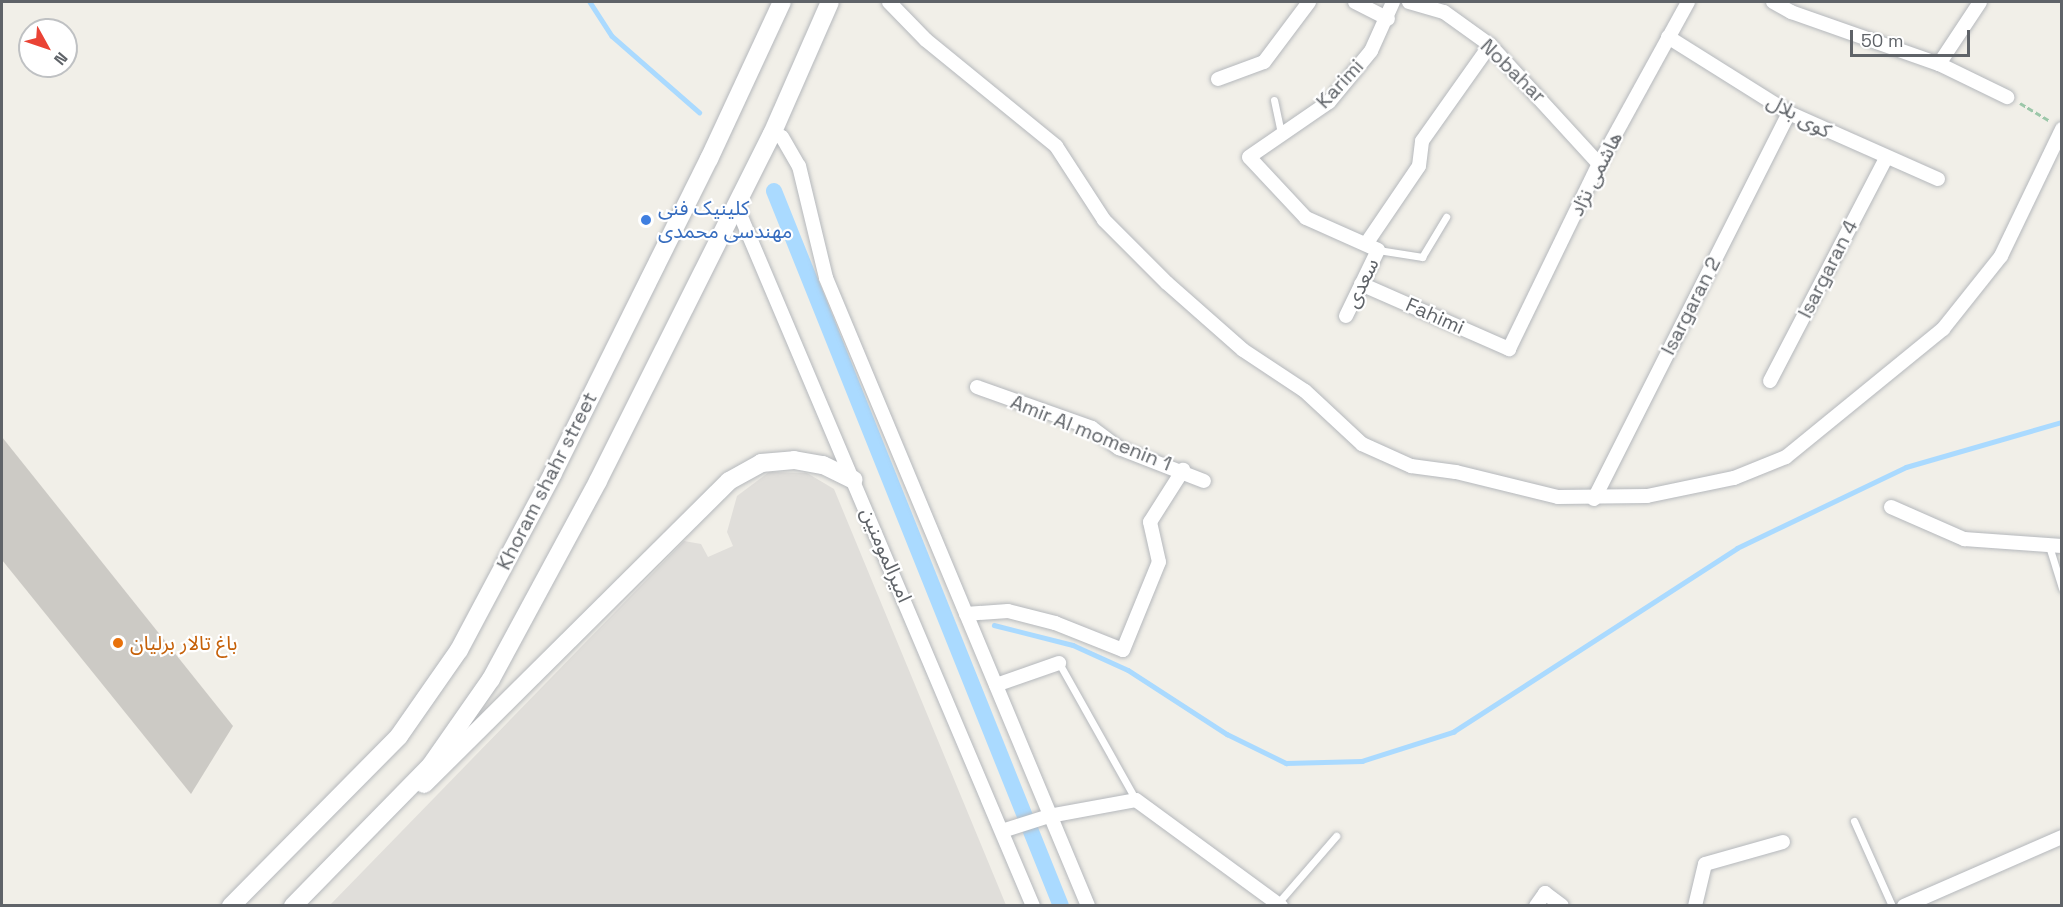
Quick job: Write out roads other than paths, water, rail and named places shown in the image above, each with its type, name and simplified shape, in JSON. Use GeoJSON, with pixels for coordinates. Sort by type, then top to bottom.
{"type":"FeatureCollection","features":[{"type":"Feature","properties":{"kind":"main road"},"geometry":{"type":"LineString","coordinates":[[768,2],[773,21]]}},
{"type":"Feature","properties":{"kind":"main road","name":"Khoram shahr street"},"geometry":{"type":"LineString","coordinates":[[232,906],[399,736],[459,650],[568,442],[725,128],[782,2]]}},
{"type":"Feature","properties":{"kind":"main road"},"geometry":{"type":"LineString","coordinates":[[293,906],[431,765],[491,679],[598,481],[772,134],[830,2]]}},
{"type":"Feature","properties":{"kind":"main road"},"geometry":{"type":"LineString","coordinates":[[371,826],[443,769],[729,481],[761,463],[794,460],[823,465],[854,480]]}},
{"type":"Feature","properties":{"kind":"street"},"geometry":{"type":"LineString","coordinates":[[890,2],[926,40],[1047,137],[1064,155],[1104,220],[1167,283],[1243,350],[1305,391],[1362,444],[1411,466],[1456,472],[1558,497],[1594,499],[1647,496],[1765,468],[1786,457],[1943,330],[2001,256],[2057,125]]}},
{"type":"Feature","properties":{"kind":"street"},"geometry":{"type":"LineString","coordinates":[[1218,79],[1264,62],[1309,2]]}},
{"type":"Feature","properties":{"kind":"street"},"geometry":{"type":"LineString","coordinates":[[1354,2],[1388,19]]}},
{"type":"Feature","properties":{"kind":"street","name":"Karimi"},"geometry":{"type":"LineString","coordinates":[[1372,247],[1306,218],[1249,157],[1329,102],[1371,51],[1388,19],[1393,2]]}},
{"type":"Feature","properties":{"kind":"street","name":"Nobahar"},"geometry":{"type":"LineString","coordinates":[[1409,2],[1443,12],[1490,45],[1599,164]]}},
{"type":"Feature","properties":{"kind":"street","name":"هاشمی نژاد"},"geometry":{"type":"LineString","coordinates":[[1509,349],[1599,164],[1688,2]]}},
{"type":"Feature","properties":{"kind":"street"},"geometry":{"type":"LineString","coordinates":[[1773,2],[1791,12],[1939,64],[2007,97]]}},
{"type":"Feature","properties":{"kind":"street"},"geometry":{"type":"LineString","coordinates":[[1939,64],[1980,2]]}},
{"type":"Feature","properties":{"kind":"street","name":"کوی بلال"},"geometry":{"type":"LineString","coordinates":[[1668,37],[1789,112],[1886,158],[1938,179]]}},
{"type":"Feature","properties":{"kind":"street","name":"سعدی"},"geometry":{"type":"LineString","coordinates":[[1346,316],[1361,284],[1372,247],[1419,166],[1422,141],[1490,45]]}},
{"type":"Feature","properties":{"kind":"street","name":"Isargaran 2"},"geometry":{"type":"LineString","coordinates":[[1594,499],[1789,112]]}},
{"type":"Feature","properties":{"kind":"street"},"geometry":{"type":"LineString","coordinates":[[772,134],[782,137],[799,166],[826,278],[996,685],[1048,816],[1088,906]]}},
{"type":"Feature","properties":{"kind":"street","name":"Isargaran 4"},"geometry":{"type":"LineString","coordinates":[[1770,381],[1886,158]]}},
{"type":"Feature","properties":{"kind":"street","name":"امیرالمومنین"},"geometry":{"type":"LineString","coordinates":[[736,205],[1033,906]]}},
{"type":"Feature","properties":{"kind":"street","name":"Fahimi"},"geometry":{"type":"LineString","coordinates":[[1361,284],[1509,349]]}},
{"type":"Feature","properties":{"kind":"street","name":"Amir Al momenin 1"},"geometry":{"type":"LineString","coordinates":[[977,387],[1092,429],[1119,448],[1183,470],[1204,481]]}},
{"type":"Feature","properties":{"kind":"street"},"geometry":{"type":"LineString","coordinates":[[966,614],[1008,611],[1054,623],[1123,650],[1159,562],[1150,522],[1183,470]]}},
{"type":"Feature","properties":{"kind":"street"},"geometry":{"type":"LineString","coordinates":[[1892,507],[1964,540],[2055,546]]}},
{"type":"Feature","properties":{"kind":"street"},"geometry":{"type":"LineString","coordinates":[[996,685],[1059,663]]}},
{"type":"Feature","properties":{"kind":"street"},"geometry":{"type":"LineString","coordinates":[[1002,831],[1048,816],[1136,800],[1280,904]]}},
{"type":"Feature","properties":{"kind":"street"},"geometry":{"type":"LineString","coordinates":[[1904,906],[2061,837]]}},
{"type":"Feature","properties":{"kind":"street"},"geometry":{"type":"LineString","coordinates":[[1695,906],[1705,864],[1783,842]]}},
{"type":"Feature","properties":{"kind":"street"},"geometry":{"type":"LineString","coordinates":[[1536,906],[1545,893],[1562,906]]}},
{"type":"Feature","properties":{"kind":"lane"},"geometry":{"type":"LineString","coordinates":[[1274,100],[1281,134]]}},
{"type":"Feature","properties":{"kind":"lane"},"geometry":{"type":"LineString","coordinates":[[1372,247],[1422,257],[1446,217]]}},
{"type":"Feature","properties":{"kind":"lane"},"geometry":{"type":"LineString","coordinates":[[2055,546],[2061,588]]}},
{"type":"Feature","properties":{"kind":"lane"},"geometry":{"type":"LineString","coordinates":[[1059,663],[1136,800]]}},
{"type":"Feature","properties":{"kind":"lane"},"geometry":{"type":"LineString","coordinates":[[1854,821],[1892,906]]}},
{"type":"Feature","properties":{"kind":"lane"},"geometry":{"type":"LineString","coordinates":[[1280,904],[1336,836]]}},
{"type":"Feature","properties":{"kind":"waterway"},"geometry":{"type":"LineString","coordinates":[[590,2],[612,36],[699,112]]}},
{"type":"Feature","properties":{"kind":"waterway"},"geometry":{"type":"LineString","coordinates":[[774,191],[1061,906]]}},
{"type":"Feature","properties":{"kind":"waterway"},"geometry":{"type":"LineString","coordinates":[[994,625],[1073,645],[1128,670],[1227,734],[1286,763],[1362,761],[1453,732],[1737,548],[1906,467],[2062,422]]}},
{"type":"Feature","properties":{"kind":"place","name":"کلینیک فنی مهندسی محمدی"},"geometry":{"type":"Point","coordinates":[646,220]}},
{"type":"Feature","properties":{"kind":"place","name":"باغ تالار برلیان"},"geometry":{"type":"Point","coordinates":[118,643]}}]}
